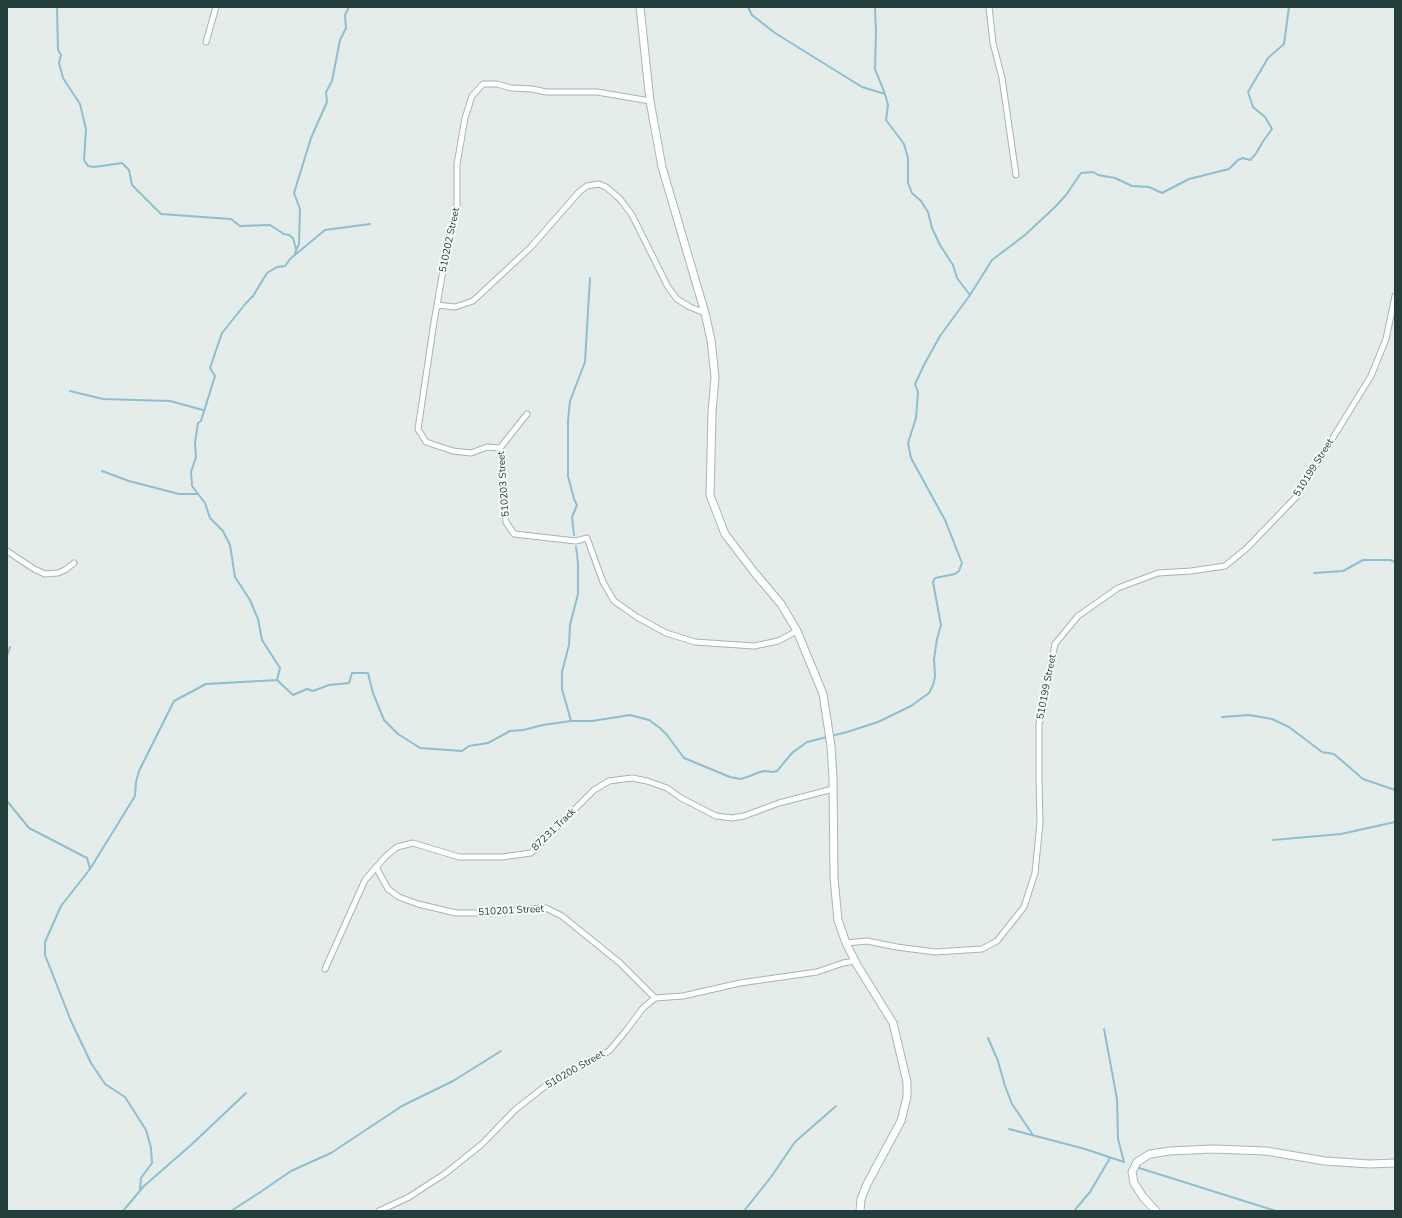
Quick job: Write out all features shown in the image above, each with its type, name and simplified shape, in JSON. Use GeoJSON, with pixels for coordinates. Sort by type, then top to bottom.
{"type":"FeatureCollection","features":[{"type":"Feature","properties":{"kind":"street"},"geometry":{"type":"LineString","coordinates":[[206,42],[216,7]]}},
{"type":"Feature","properties":{"kind":"street"},"geometry":{"type":"LineString","coordinates":[[640,7],[650,101],[662,167],[711,340],[715,377],[712,414],[710,494],[725,534],[781,604],[797,631],[823,694],[831,746],[834,878],[838,920],[846,944],[856,961],[857,966],[893,1023],[907,1082],[907,1097],[901,1121],[867,1184],[861,1199],[860,1211]]}},
{"type":"Feature","properties":{"kind":"street"},"geometry":{"type":"LineString","coordinates":[[989,7],[993,43],[1002,78],[1016,175]]}},
{"type":"Feature","properties":{"kind":"street","name":"510202 Street"},"geometry":{"type":"LineString","coordinates":[[500,448],[486,448],[471,453],[453,451],[426,442],[418,429],[448,242],[457,209],[457,164],[465,118],[472,96],[483,84],[497,84],[511,88],[532,89],[546,92],[597,92],[650,101]]}},
{"type":"Feature","properties":{"kind":"street"},"geometry":{"type":"LineString","coordinates":[[437,305],[456,307],[473,301],[531,247],[580,192],[587,186],[599,184],[606,187],[620,199],[632,215],[668,287],[677,299],[704,313]]}},
{"type":"Feature","properties":{"kind":"street","name":"510199 Street"},"geometry":{"type":"LineString","coordinates":[[846,944],[867,941],[935,952],[982,949],[996,942],[1024,907],[1036,873],[1040,823],[1038,777],[1039,724],[1055,644],[1078,616],[1118,588],[1158,573],[1191,571],[1225,566],[1253,542],[1297,496],[1371,376],[1386,339],[1395,296]]}},
{"type":"Feature","properties":{"kind":"street","name":"510203 Street"},"geometry":{"type":"LineString","coordinates":[[527,414],[500,448],[503,466],[503,498],[506,522],[514,534],[576,541],[586,538],[603,582],[614,601],[637,617],[666,633],[695,642],[731,646],[754,646],[778,641],[797,631]]}},
{"type":"Feature","properties":{"kind":"street"},"geometry":{"type":"LineString","coordinates":[[7,551],[44,574],[58,573],[74,563]]}},
{"type":"Feature","properties":{"kind":"street","name":"87231 Track"},"geometry":{"type":"LineString","coordinates":[[325,969],[365,880],[397,847],[413,843],[459,857],[502,857],[531,853],[594,790],[609,781],[632,778],[647,781],[667,788],[681,798],[716,816],[732,818],[744,816],[779,803],[833,788]]}},
{"type":"Feature","properties":{"kind":"street","name":"510201 Street"},"geometry":{"type":"LineString","coordinates":[[376,867],[388,889],[399,897],[418,904],[456,913],[488,914],[546,908],[562,916],[615,959],[655,998]]}},
{"type":"Feature","properties":{"kind":"street"},"geometry":{"type":"LineString","coordinates":[[655,998],[683,996],[740,983],[817,972],[843,963],[856,961]]}},
{"type":"Feature","properties":{"kind":"street","name":"510200 Street"},"geometry":{"type":"LineString","coordinates":[[379,1211],[409,1197],[446,1173],[482,1144],[516,1110],[548,1084],[609,1051],[643,1008],[655,998]]}},
{"type":"Feature","properties":{"kind":"street"},"geometry":{"type":"LineString","coordinates":[[1156,1211],[1143,1197],[1134,1184],[1132,1172],[1137,1162],[1150,1154],[1170,1151],[1266,1151],[1325,1161],[1370,1164],[1395,1163]]}},
{"type":"Feature","properties":{"kind":"waterway"},"geometry":{"type":"LineString","coordinates":[[57,7],[58,50],[61,55],[59,63],[63,78],[80,104],[86,129],[84,160],[88,166],[94,167],[122,163],[129,170],[132,185],[161,214],[231,219],[240,226],[270,225],[293,238],[296,249]]}},
{"type":"Feature","properties":{"kind":"waterway"},"geometry":{"type":"LineString","coordinates":[[295,253],[299,244],[300,209],[294,193],[311,138],[327,102],[326,92],[332,81],[340,40],[346,28],[345,15],[349,7]]}},
{"type":"Feature","properties":{"kind":"waterway"},"geometry":{"type":"LineString","coordinates":[[748,7],[752,15],[775,33],[862,87],[885,94]]}},
{"type":"Feature","properties":{"kind":"waterway"},"geometry":{"type":"LineString","coordinates":[[875,7],[875,69],[888,105],[886,120],[904,144],[908,158],[908,183],[912,193],[921,201],[928,212],[932,228],[940,245],[953,265],[957,278],[970,295]]}},
{"type":"Feature","properties":{"kind":"waterway"},"geometry":{"type":"LineString","coordinates":[[140,1190],[141,1178],[152,1163],[151,1148],[146,1130],[125,1097],[105,1084],[91,1063],[71,1021],[45,955],[45,942],[61,906],[90,869],[135,796],[136,782],[139,771],[174,701],[206,684],[277,680],[293,695],[307,689],[313,691],[329,685],[349,683],[352,673],[368,673],[373,693],[384,720],[398,734],[420,748],[462,751],[469,746],[488,743],[510,731],[571,721],[592,721],[630,715],[649,720],[660,728],[684,758],[730,777],[741,779],[764,771],[777,771],[792,753],[807,742],[847,732],[878,722],[911,706],[929,693],[935,677],[934,659],[941,625],[933,582],[935,578],[955,574],[959,571],[962,563],[945,520],[911,458],[908,443],[916,418],[918,392],[915,384],[925,363],[940,336],[970,295],[992,260],[1025,235],[1055,207],[1066,195],[1081,173],[1093,172],[1098,175],[1115,178],[1132,186],[1149,187],[1162,193],[1189,179],[1229,169],[1238,160],[1243,158],[1250,160],[1272,129],[1265,117],[1253,107],[1248,92],[1268,58],[1284,44],[1289,7]]}},
{"type":"Feature","properties":{"kind":"waterway"},"geometry":{"type":"LineString","coordinates":[[277,680],[280,668],[262,640],[258,619],[250,600],[235,577],[230,545],[223,531],[210,518],[205,503],[192,486],[191,472],[196,457],[195,443],[198,423],[201,421],[215,376],[210,368],[222,333],[253,296],[267,273],[277,267],[285,266],[290,259],[325,230],[370,224]]}},
{"type":"Feature","properties":{"kind":"waterway"},"geometry":{"type":"LineString","coordinates":[[574,535],[572,517],[577,505],[568,476],[568,420],[570,401],[585,362],[590,278]]}},
{"type":"Feature","properties":{"kind":"waterway"},"geometry":{"type":"LineString","coordinates":[[70,391],[103,399],[170,401],[203,410]]}},
{"type":"Feature","properties":{"kind":"waterway"},"geometry":{"type":"LineString","coordinates":[[102,471],[129,481],[179,494],[197,494]]}},
{"type":"Feature","properties":{"kind":"waterway"},"geometry":{"type":"LineString","coordinates":[[571,721],[562,689],[562,672],[569,645],[570,625],[578,594],[578,563],[576,547]]}},
{"type":"Feature","properties":{"kind":"waterway"},"geometry":{"type":"LineString","coordinates":[[1314,573],[1343,571],[1363,560],[1390,560],[1395,562]]}},
{"type":"Feature","properties":{"kind":"waterway"},"geometry":{"type":"LineString","coordinates":[[7,656],[10,647]]}},
{"type":"Feature","properties":{"kind":"waterway"},"geometry":{"type":"LineString","coordinates":[[1222,717],[1249,715],[1272,719],[1289,727],[1322,752],[1334,754],[1363,779],[1395,790]]}},
{"type":"Feature","properties":{"kind":"waterway"},"geometry":{"type":"LineString","coordinates":[[7,801],[29,828],[87,858],[90,869]]}},
{"type":"Feature","properties":{"kind":"waterway"},"geometry":{"type":"LineString","coordinates":[[1273,840],[1341,834],[1395,822]]}},
{"type":"Feature","properties":{"kind":"waterway"},"geometry":{"type":"LineString","coordinates":[[1104,1029],[1117,1099],[1118,1139],[1124,1162]]}},
{"type":"Feature","properties":{"kind":"waterway"},"geometry":{"type":"LineString","coordinates":[[988,1038],[998,1061],[1012,1104],[1033,1135]]}},
{"type":"Feature","properties":{"kind":"waterway"},"geometry":{"type":"LineString","coordinates":[[231,1211],[291,1171],[331,1153],[402,1106],[453,1081],[501,1051]]}},
{"type":"Feature","properties":{"kind":"waterway"},"geometry":{"type":"LineString","coordinates":[[123,1211],[144,1186],[191,1145],[246,1093]]}},
{"type":"Feature","properties":{"kind":"waterway"},"geometry":{"type":"LineString","coordinates":[[744,1211],[771,1177],[795,1142],[836,1106]]}},
{"type":"Feature","properties":{"kind":"waterway"},"geometry":{"type":"LineString","coordinates":[[1009,1129],[1085,1149],[1124,1162]]}},
{"type":"Feature","properties":{"kind":"waterway"},"geometry":{"type":"LineString","coordinates":[[1074,1211],[1090,1192],[1110,1158]]}},
{"type":"Feature","properties":{"kind":"waterway"},"geometry":{"type":"LineString","coordinates":[[1136,1167],[1276,1211]]}}]}
